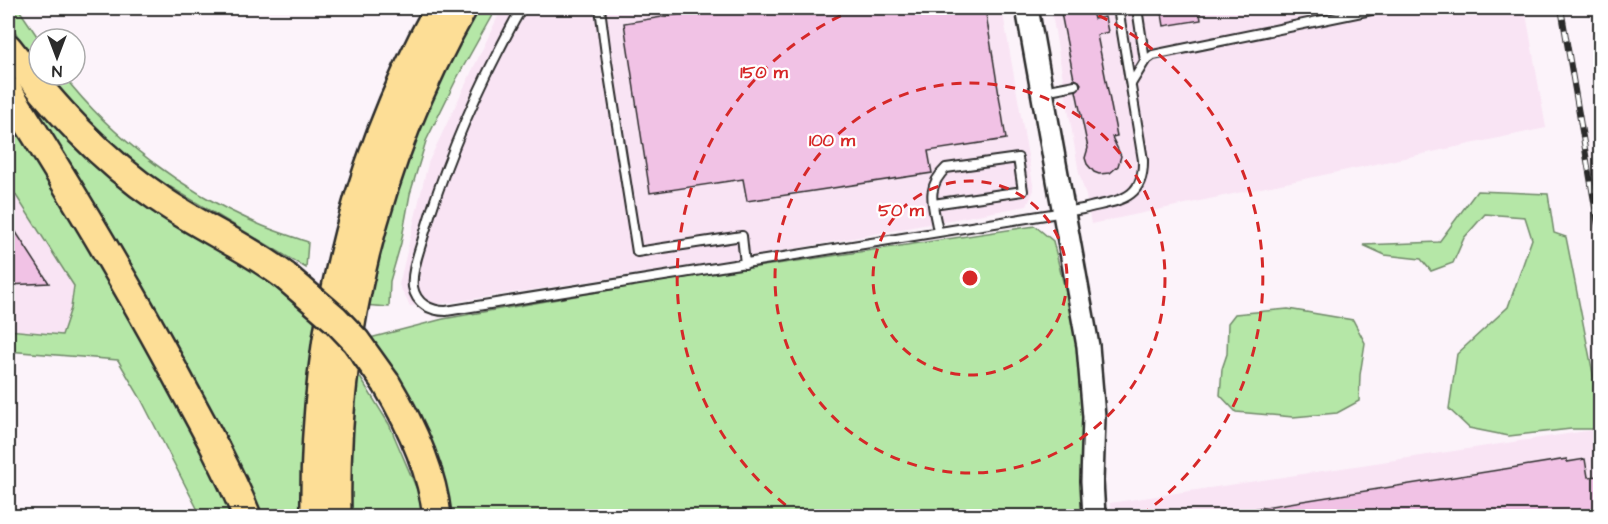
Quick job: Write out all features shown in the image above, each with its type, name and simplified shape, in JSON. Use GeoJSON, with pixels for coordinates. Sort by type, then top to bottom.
{"type":"FeatureCollection","features":[{"type":"Feature","properties":{"kind":"highway"},"geometry":{"type":"LineString","coordinates":[[315,516],[316,449],[324,351],[333,293],[365,175],[395,96],[419,43],[439,8]]}},
{"type":"Feature","properties":{"kind":"highway"},"geometry":{"type":"LineString","coordinates":[[337,516],[340,395],[355,298],[368,241],[396,150],[425,83],[464,8]]}},
{"type":"Feature","properties":{"kind":"highway"},"geometry":{"type":"LineString","coordinates":[[8,48],[70,123],[116,165],[160,199],[285,276],[335,318],[356,341],[400,406],[422,457],[437,516]]}},
{"type":"Feature","properties":{"kind":"highway"},"geometry":{"type":"LineString","coordinates":[[8,91],[84,210],[142,311],[198,415],[247,516]]}},
{"type":"Feature","properties":{"kind":"street"},"geometry":{"type":"LineString","coordinates":[[1027,8],[1088,346],[1094,417],[1092,481],[1094,516]]}},
{"type":"Feature","properties":{"kind":"lane"},"geometry":{"type":"LineString","coordinates":[[522,8],[466,117],[439,186],[413,287],[418,299],[435,311],[745,264],[1065,211],[1124,198],[1137,189],[1143,174],[1143,160],[1118,8]]}},
{"type":"Feature","properties":{"kind":"lane"},"geometry":{"type":"LineString","coordinates":[[600,8],[606,62],[637,252],[742,236],[745,264]]}},
{"type":"Feature","properties":{"kind":"lane"},"geometry":{"type":"LineString","coordinates":[[1137,8],[1145,61]]}},
{"type":"Feature","properties":{"kind":"lane"},"geometry":{"type":"LineString","coordinates":[[1131,84],[1145,61],[1153,56],[1381,8]]}},
{"type":"Feature","properties":{"kind":"lane"},"geometry":{"type":"LineString","coordinates":[[1043,92],[1075,85]]}},
{"type":"Feature","properties":{"kind":"lane"},"geometry":{"type":"LineString","coordinates":[[933,204],[1023,191],[1018,158],[946,168],[932,188],[933,204],[938,232]]}},
{"type":"Feature","properties":{"kind":"shaded area"},"geometry":{"type":"Polygon","coordinates":[[[502,8],[1002,8],[1034,190],[1027,206],[761,255],[440,304],[410,306],[399,285],[428,163],[502,8]]]}},
{"type":"Feature","properties":{"kind":"shaded area"},"geometry":{"type":"Polygon","coordinates":[[[1051,8],[1525,8],[1546,128],[1091,224],[1079,173],[1051,8]]]}},
{"type":"Feature","properties":{"kind":"shaded area"},"geometry":{"type":"Polygon","coordinates":[[[8,183],[74,286],[71,308],[62,335],[8,330],[8,183]]]}},
{"type":"Feature","properties":{"kind":"shaded area"},"geometry":{"type":"Polygon","coordinates":[[[1600,429],[1600,516],[1111,516],[1110,503],[1600,429]]]}},
{"type":"Feature","properties":{"kind":"green space"},"geometry":{"type":"Polygon","coordinates":[[[8,8],[18,8],[31,27],[27,27],[27,52],[8,19],[8,8]]]}},
{"type":"Feature","properties":{"kind":"green space"},"geometry":{"type":"Polygon","coordinates":[[[474,8],[496,8],[457,78],[426,141],[410,194],[401,243],[390,281],[389,307],[363,305],[397,171],[474,8]]]}},
{"type":"Feature","properties":{"kind":"green space"},"geometry":{"type":"Polygon","coordinates":[[[14,75],[236,255],[318,318],[305,516],[258,516],[68,168],[9,77],[14,75]]]}},
{"type":"Feature","properties":{"kind":"green space"},"geometry":{"type":"Polygon","coordinates":[[[53,87],[73,87],[104,120],[150,161],[202,195],[262,226],[308,242],[306,268],[122,158],[53,87]]]}},
{"type":"Feature","properties":{"kind":"green space"},"geometry":{"type":"Polygon","coordinates":[[[8,111],[121,291],[237,516],[201,516],[141,399],[118,360],[8,351],[8,330],[62,335],[71,308],[74,286],[8,183],[8,111]]]}},
{"type":"Feature","properties":{"kind":"green space"},"geometry":{"type":"Polygon","coordinates":[[[1477,191],[1548,194],[1554,233],[1566,237],[1600,409],[1600,429],[1571,429],[1509,436],[1469,428],[1449,409],[1457,354],[1508,307],[1532,239],[1525,217],[1485,214],[1464,238],[1453,263],[1431,271],[1421,259],[1385,255],[1363,245],[1439,242],[1477,191]]]}},
{"type":"Feature","properties":{"kind":"green space"},"geometry":{"type":"Polygon","coordinates":[[[1035,226],[1053,241],[1082,358],[1086,410],[1082,491],[1085,516],[446,516],[370,338],[443,319],[649,283],[1035,226]]]}},
{"type":"Feature","properties":{"kind":"green space"},"geometry":{"type":"Polygon","coordinates":[[[1288,309],[1353,320],[1365,343],[1359,401],[1337,413],[1293,417],[1236,412],[1220,395],[1222,369],[1227,354],[1228,323],[1235,314],[1288,309]]]}},
{"type":"Feature","properties":{"kind":"green space"},"geometry":{"type":"Polygon","coordinates":[[[350,361],[389,424],[424,506],[425,516],[345,516],[350,361]]]}},
{"type":"Feature","properties":{"kind":"building"},"geometry":{"type":"Polygon","coordinates":[[[700,8],[985,8],[1006,139],[928,151],[932,173],[747,201],[743,179],[650,193],[624,23],[700,11],[700,8]]]}},
{"type":"Feature","properties":{"kind":"building"},"geometry":{"type":"Polygon","coordinates":[[[1060,8],[1091,8],[1094,19],[1105,17],[1108,32],[1097,35],[1117,136],[1112,137],[1121,156],[1118,166],[1110,173],[1094,172],[1085,158],[1088,148],[1076,91],[1081,84],[1074,79],[1060,8]]]}},
{"type":"Feature","properties":{"kind":"building"},"geometry":{"type":"Polygon","coordinates":[[[1161,8],[1199,8],[1201,20],[1164,26],[1161,8]]]}},
{"type":"Feature","properties":{"kind":"building"},"geometry":{"type":"Polygon","coordinates":[[[8,220],[49,283],[8,285],[8,220]]]}},
{"type":"Feature","properties":{"kind":"building"},"geometry":{"type":"Polygon","coordinates":[[[1567,459],[1567,462],[1585,459],[1588,477],[1598,476],[1600,516],[1241,516],[1240,511],[1567,459]]]}},
{"type":"Feature","properties":{"kind":"railway"},"geometry":{"type":"LineString","coordinates":[[1561,8],[1600,237]]}}]}
